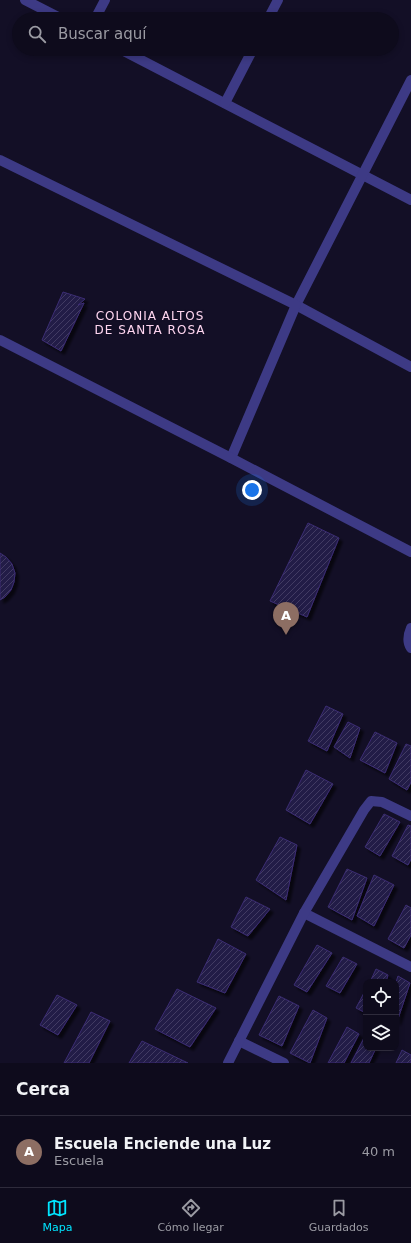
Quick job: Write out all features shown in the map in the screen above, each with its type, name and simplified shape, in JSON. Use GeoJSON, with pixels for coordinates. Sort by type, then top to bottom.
{"type":"FeatureCollection","features":[{"type":"Feature","properties":{"kind":"street"},"geometry":{"type":"LineString","coordinates":[[25,0],[48,12]]}},
{"type":"Feature","properties":{"kind":"street"},"geometry":{"type":"LineString","coordinates":[[99,12],[105,0]]}},
{"type":"Feature","properties":{"kind":"street"},"geometry":{"type":"LineString","coordinates":[[272,12],[278,0]]}},
{"type":"Feature","properties":{"kind":"street"},"geometry":{"type":"LineString","coordinates":[[134,56],[411,200]]}},
{"type":"Feature","properties":{"kind":"street"},"geometry":{"type":"LineString","coordinates":[[225,103],[249,56]]}},
{"type":"Feature","properties":{"kind":"street"},"geometry":{"type":"LineString","coordinates":[[231,458],[296,305],[411,80]]}},
{"type":"Feature","properties":{"kind":"street"},"geometry":{"type":"LineString","coordinates":[[0,160],[296,305],[411,367]]}},
{"type":"Feature","properties":{"kind":"street"},"geometry":{"type":"LineString","coordinates":[[0,340],[411,552]]}},
{"type":"Feature","properties":{"kind":"street"},"geometry":{"type":"LineString","coordinates":[[411,628],[408,644],[411,648]]}},
{"type":"Feature","properties":{"kind":"street"},"geometry":{"type":"LineString","coordinates":[[228,1063],[304,914],[364,810],[371,801],[382,802],[411,816]]}},
{"type":"Feature","properties":{"kind":"street"},"geometry":{"type":"LineString","coordinates":[[304,914],[411,967]]}},
{"type":"Feature","properties":{"kind":"street"},"geometry":{"type":"LineString","coordinates":[[239,1041],[284,1063]]}},
{"type":"Feature","properties":{"kind":"building"},"geometry":{"type":"Polygon","coordinates":[[[63,292],[85,299],[78,305],[84,303],[61,351],[42,340],[63,292]]]}},
{"type":"Feature","properties":{"kind":"building"},"geometry":{"type":"Polygon","coordinates":[[[308,523],[339,538],[307,617],[270,601],[308,523]]]}},
{"type":"Feature","properties":{"kind":"building"},"geometry":{"type":"Polygon","coordinates":[[[0,553],[12,564],[15,573],[11,590],[0,600],[0,553]]]}},
{"type":"Feature","properties":{"kind":"building"},"geometry":{"type":"Polygon","coordinates":[[[326,706],[343,714],[327,751],[308,741],[326,706]]]}},
{"type":"Feature","properties":{"kind":"building"},"geometry":{"type":"Polygon","coordinates":[[[348,722],[360,728],[350,758],[334,747],[348,722]]]}},
{"type":"Feature","properties":{"kind":"building"},"geometry":{"type":"Polygon","coordinates":[[[375,732],[397,743],[385,773],[360,760],[375,732]]]}},
{"type":"Feature","properties":{"kind":"building"},"geometry":{"type":"Polygon","coordinates":[[[406,744],[411,746],[411,782],[407,790],[389,779],[406,744]]]}},
{"type":"Feature","properties":{"kind":"building"},"geometry":{"type":"Polygon","coordinates":[[[306,770],[333,784],[310,824],[286,810],[306,770]]]}},
{"type":"Feature","properties":{"kind":"building"},"geometry":{"type":"Polygon","coordinates":[[[384,814],[400,822],[380,856],[365,847],[384,814]]]}},
{"type":"Feature","properties":{"kind":"building"},"geometry":{"type":"Polygon","coordinates":[[[408,825],[411,826],[411,859],[408,865],[392,856],[408,825]]]}},
{"type":"Feature","properties":{"kind":"building"},"geometry":{"type":"Polygon","coordinates":[[[280,837],[297,845],[286,900],[256,880],[280,837]]]}},
{"type":"Feature","properties":{"kind":"building"},"geometry":{"type":"Polygon","coordinates":[[[347,869],[367,878],[352,920],[328,907],[347,869]]]}},
{"type":"Feature","properties":{"kind":"building"},"geometry":{"type":"Polygon","coordinates":[[[374,875],[394,885],[374,926],[357,916],[374,875]]]}},
{"type":"Feature","properties":{"kind":"building"},"geometry":{"type":"Polygon","coordinates":[[[246,897],[270,909],[248,936],[231,927],[246,897]]]}},
{"type":"Feature","properties":{"kind":"building"},"geometry":{"type":"Polygon","coordinates":[[[406,905],[411,908],[411,935],[404,948],[388,939],[406,905]]]}},
{"type":"Feature","properties":{"kind":"building"},"geometry":{"type":"Polygon","coordinates":[[[218,939],[246,954],[225,993],[197,982],[218,939]]]}},
{"type":"Feature","properties":{"kind":"building"},"geometry":{"type":"Polygon","coordinates":[[[317,945],[332,953],[307,992],[294,985],[317,945]]]}},
{"type":"Feature","properties":{"kind":"building"},"geometry":{"type":"Polygon","coordinates":[[[343,957],[357,964],[340,993],[326,986],[343,957]]]}},
{"type":"Feature","properties":{"kind":"building"},"geometry":{"type":"Polygon","coordinates":[[[376,969],[388,975],[387,979],[371,979],[376,969]]]}},
{"type":"Feature","properties":{"kind":"building"},"geometry":{"type":"Polygon","coordinates":[[[398,976],[410,983],[399,1016],[399,979],[397,979],[398,976]]]}},
{"type":"Feature","properties":{"kind":"building"},"geometry":{"type":"Polygon","coordinates":[[[177,989],[216,1008],[190,1047],[155,1029],[177,989]]]}},
{"type":"Feature","properties":{"kind":"building"},"geometry":{"type":"Polygon","coordinates":[[[57,995],[77,1005],[58,1035],[40,1025],[57,995]]]}},
{"type":"Feature","properties":{"kind":"building"},"geometry":{"type":"Polygon","coordinates":[[[363,995],[363,1012],[356,1008],[363,995]]]}},
{"type":"Feature","properties":{"kind":"building"},"geometry":{"type":"Polygon","coordinates":[[[279,996],[299,1006],[282,1046],[259,1035],[279,996]]]}},
{"type":"Feature","properties":{"kind":"building"},"geometry":{"type":"Polygon","coordinates":[[[313,1010],[327,1018],[310,1063],[290,1053],[313,1010]]]}},
{"type":"Feature","properties":{"kind":"building"},"geometry":{"type":"Polygon","coordinates":[[[91,1012],[110,1021],[89,1063],[64,1063],[91,1012]]]}},
{"type":"Feature","properties":{"kind":"building"},"geometry":{"type":"Polygon","coordinates":[[[347,1027],[359,1034],[344,1063],[328,1063],[347,1027]]]}},
{"type":"Feature","properties":{"kind":"building"},"geometry":{"type":"Polygon","coordinates":[[[363,1040],[363,1051],[375,1051],[369,1063],[351,1063],[363,1040]]]}},
{"type":"Feature","properties":{"kind":"building"},"geometry":{"type":"Polygon","coordinates":[[[142,1041],[188,1063],[129,1063],[142,1041]]]}},
{"type":"Feature","properties":{"kind":"building"},"geometry":{"type":"Polygon","coordinates":[[[402,1050],[411,1055],[411,1063],[396,1063],[402,1050]]]}},
{"type":"Feature","properties":{"kind":"place","name":"Escuela Enciende una Luz"},"geometry":{"type":"Point","coordinates":[286,635]}},
{"type":"Feature","properties":{"kind":"district","name":"COLONIA ALTOS DE SANTA ROSA"},"geometry":{"type":"Point","coordinates":[150,323]}}]}
